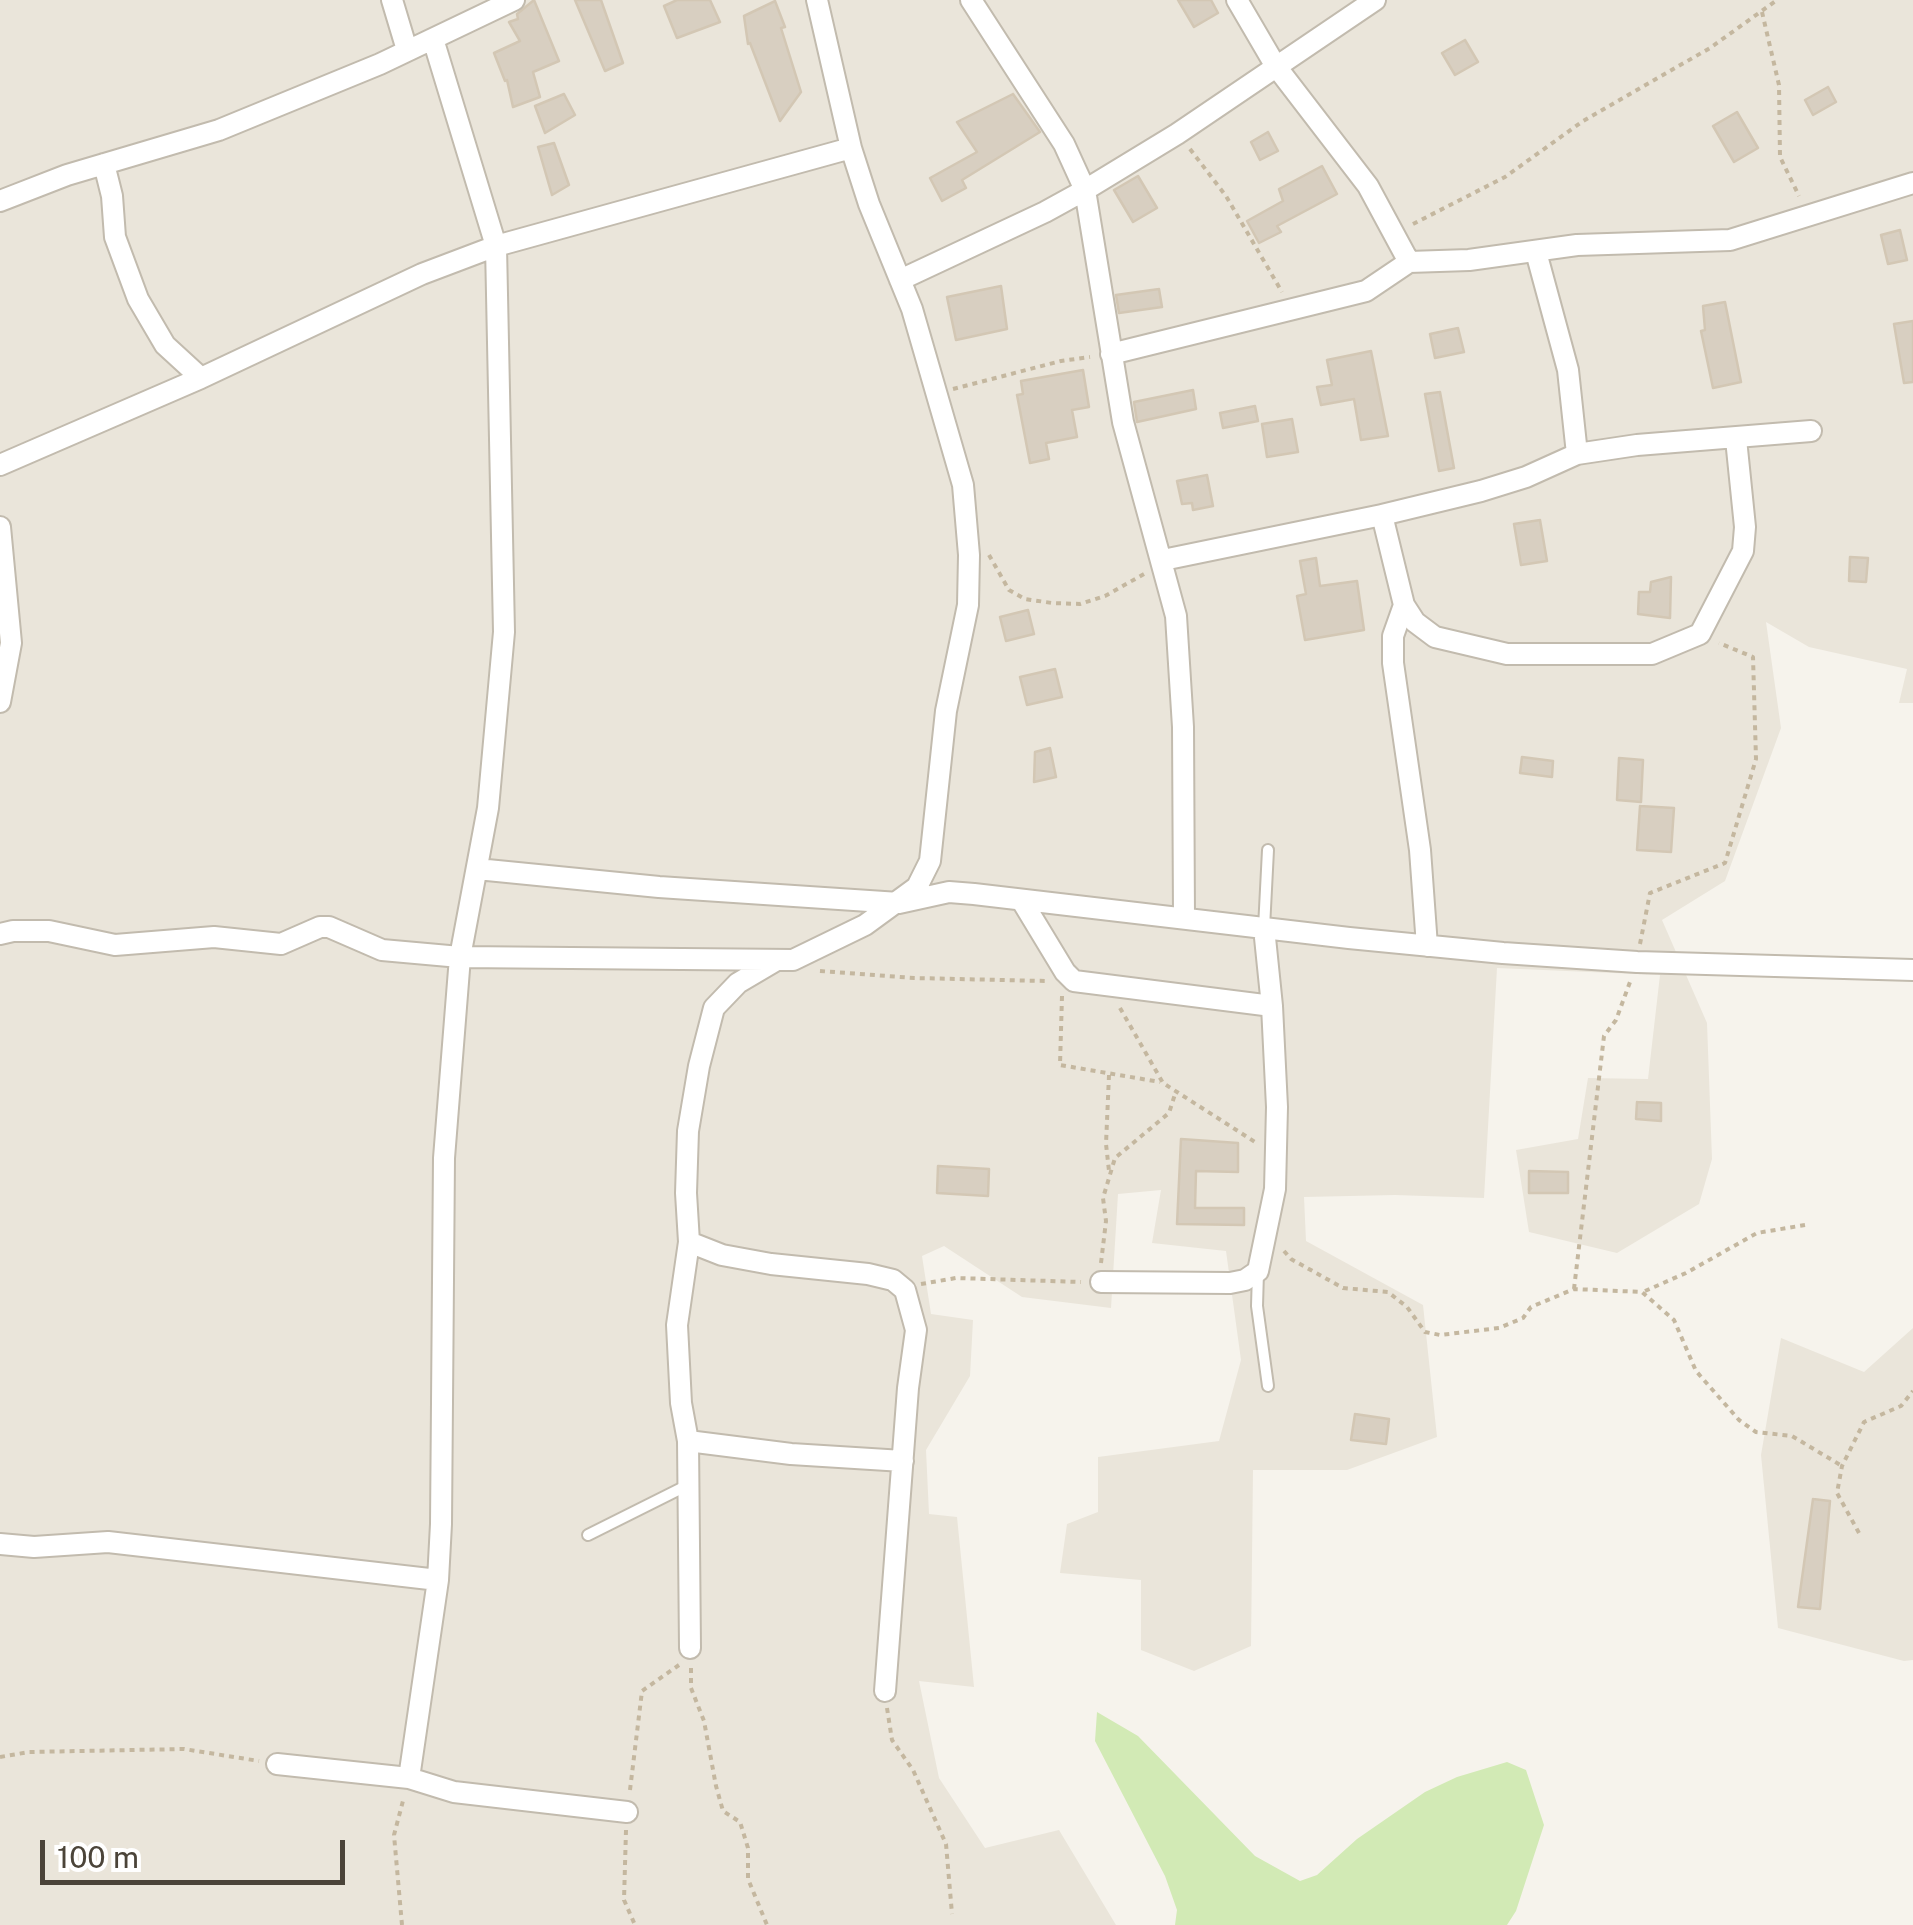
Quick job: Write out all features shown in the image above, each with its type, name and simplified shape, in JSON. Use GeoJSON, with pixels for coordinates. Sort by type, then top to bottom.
{"type":"FeatureCollection","features":[{"type":"Feature","properties":{"kind":"street"},"geometry":{"type":"LineString","coordinates":[[392,0],[407,50]]}},
{"type":"Feature","properties":{"kind":"street"},"geometry":{"type":"LineString","coordinates":[[0,202],[104,164],[219,130],[433,39],[514,0]]}},
{"type":"Feature","properties":{"kind":"street"},"geometry":{"type":"LineString","coordinates":[[690,1648],[688,1441],[681,1403],[677,1326],[689,1242],[688,1131],[714,1008],[738,982],[848,934],[899,903],[917,887],[930,861],[946,711],[968,605],[963,485],[912,309],[869,204],[851,148],[817,0]]}},
{"type":"Feature","properties":{"kind":"street"},"geometry":{"type":"LineString","coordinates":[[971,0],[1064,144],[1086,190],[1123,422],[1176,616],[1182,671],[1184,917]]}},
{"type":"Feature","properties":{"kind":"street"},"geometry":{"type":"LineString","coordinates":[[1237,0],[1275,65],[1348,157],[1409,262]]}},
{"type":"Feature","properties":{"kind":"street"},"geometry":{"type":"LineString","coordinates":[[900,280],[1086,190],[1177,134],[1375,0]]}},
{"type":"Feature","properties":{"kind":"street"},"geometry":{"type":"LineString","coordinates":[[409,1778],[438,1580],[442,1524],[443,1198],[460,957],[492,774],[504,632],[496,246],[433,39]]}},
{"type":"Feature","properties":{"kind":"street"},"geometry":{"type":"LineString","coordinates":[[0,465],[201,378],[422,274],[496,246],[851,148]]}},
{"type":"Feature","properties":{"kind":"street"},"geometry":{"type":"LineString","coordinates":[[104,164],[112,196],[115,237],[138,299],[165,345],[201,378]]}},
{"type":"Feature","properties":{"kind":"street"},"geometry":{"type":"LineString","coordinates":[[1112,354],[1366,291],[1409,262],[1469,260],[1643,241],[1730,240],[1913,183]]}},
{"type":"Feature","properties":{"kind":"street"},"geometry":{"type":"LineString","coordinates":[[1536,252],[1568,370],[1577,454]]}},
{"type":"Feature","properties":{"kind":"street"},"geometry":{"type":"LineString","coordinates":[[1163,560],[1382,516],[1506,484],[1577,454],[1811,430]]}},
{"type":"Feature","properties":{"kind":"street"},"geometry":{"type":"LineString","coordinates":[[1382,516],[1404,605],[1415,622],[1434,636],[1507,654],[1638,656],[1678,646],[1700,634],[1745,542],[1736,439]]}},
{"type":"Feature","properties":{"kind":"street"},"geometry":{"type":"LineString","coordinates":[[0,527],[11,644],[0,702]]}},
{"type":"Feature","properties":{"kind":"street"},"geometry":{"type":"LineString","coordinates":[[1404,605],[1393,636],[1393,664],[1420,850],[1428,946]]}},
{"type":"Feature","properties":{"kind":"street"},"geometry":{"type":"LineString","coordinates":[[477,869],[658,887],[899,903],[949,892],[1428,946],[1637,962],[1913,970]]}},
{"type":"Feature","properties":{"kind":"street"},"geometry":{"type":"LineString","coordinates":[[1022,901],[1065,972],[1074,980],[1272,1006]]}},
{"type":"Feature","properties":{"kind":"street"},"geometry":{"type":"LineString","coordinates":[[0,934],[31,930],[133,945],[214,937],[280,944],[329,927],[382,950],[460,957],[786,959]]}},
{"type":"Feature","properties":{"kind":"street"},"geometry":{"type":"LineString","coordinates":[[1101,1282],[1230,1283],[1245,1280],[1258,1271],[1274,1189],[1276,1156],[1272,1006],[1264,928]]}},
{"type":"Feature","properties":{"kind":"street"},"geometry":{"type":"LineString","coordinates":[[689,1242],[722,1255],[771,1264],[868,1274],[893,1280],[904,1290],[916,1330],[884,1692]]}},
{"type":"Feature","properties":{"kind":"street"},"geometry":{"type":"LineString","coordinates":[[688,1441],[791,1454],[903,1461]]}},
{"type":"Feature","properties":{"kind":"street"},"geometry":{"type":"LineString","coordinates":[[0,1544],[34,1548],[108,1542],[438,1580]]}},
{"type":"Feature","properties":{"kind":"street"},"geometry":{"type":"LineString","coordinates":[[277,1764],[409,1778],[454,1792],[627,1812]]}},
{"type":"Feature","properties":{"kind":"lane"},"geometry":{"type":"LineString","coordinates":[[1264,928],[1268,850]]}},
{"type":"Feature","properties":{"kind":"lane"},"geometry":{"type":"LineString","coordinates":[[1258,1271],[1257,1306],[1268,1386]]}},
{"type":"Feature","properties":{"kind":"lane"},"geometry":{"type":"LineString","coordinates":[[588,1535],[689,1484]]}},
{"type":"Feature","properties":{"kind":"path"},"geometry":{"type":"LineString","coordinates":[[1396,234],[1505,177],[1583,122],[1710,48],[1778,0]]}},
{"type":"Feature","properties":{"kind":"path"},"geometry":{"type":"LineString","coordinates":[[1762,12],[1779,85],[1780,157],[1808,214]]}},
{"type":"Feature","properties":{"kind":"path"},"geometry":{"type":"LineString","coordinates":[[1177,134],[1226,196],[1295,308]]}},
{"type":"Feature","properties":{"kind":"path"},"geometry":{"type":"LineString","coordinates":[[934,392],[977,385],[1061,360],[1112,354]]}},
{"type":"Feature","properties":{"kind":"path"},"geometry":{"type":"LineString","coordinates":[[986,546],[1010,590],[1026,599],[1052,603],[1080,604],[1105,596],[1163,560]]}},
{"type":"Feature","properties":{"kind":"path"},"geometry":{"type":"LineString","coordinates":[[1574,1288],[1604,1036],[1616,1020],[1637,962],[1650,893],[1725,864],[1756,759],[1753,657],[1700,634]]}},
{"type":"Feature","properties":{"kind":"path"},"geometry":{"type":"LineString","coordinates":[[786,959],[814,970],[914,978],[1062,982],[1060,1066],[1163,1083],[1276,1156]]}},
{"type":"Feature","properties":{"kind":"path"},"geometry":{"type":"LineString","coordinates":[[1107,987],[1163,1083]]}},
{"type":"Feature","properties":{"kind":"path"},"geometry":{"type":"LineString","coordinates":[[1109,1073],[1106,1144],[1110,1176]]}},
{"type":"Feature","properties":{"kind":"path"},"geometry":{"type":"LineString","coordinates":[[904,1290],[956,1278],[1101,1282],[1101,1244],[1106,1221],[1103,1198],[1115,1158],[1169,1113],[1176,1092]]}},
{"type":"Feature","properties":{"kind":"path"},"geometry":{"type":"LineString","coordinates":[[1266,1223],[1271,1236],[1291,1259],[1343,1288],[1388,1292],[1407,1307],[1425,1332],[1440,1335],[1499,1328],[1523,1318],[1530,1308],[1574,1288],[1651,1290],[1757,1234],[1805,1225]]}},
{"type":"Feature","properties":{"kind":"path"},"geometry":{"type":"LineString","coordinates":[[1642,1292],[1674,1320],[1696,1371],[1740,1420],[1756,1432],[1792,1436],[1842,1466]]}},
{"type":"Feature","properties":{"kind":"path"},"geometry":{"type":"LineString","coordinates":[[1860,1533],[1838,1493],[1842,1466],[1864,1422],[1902,1406],[1913,1391]]}},
{"type":"Feature","properties":{"kind":"path"},"geometry":{"type":"LineString","coordinates":[[635,1925],[624,1900],[627,1812],[642,1691],[680,1664],[690,1648]]}},
{"type":"Feature","properties":{"kind":"path"},"geometry":{"type":"LineString","coordinates":[[690,1648],[691,1688],[704,1721],[716,1786],[723,1810],[740,1822],[748,1848],[748,1879],[767,1925]]}},
{"type":"Feature","properties":{"kind":"path"},"geometry":{"type":"LineString","coordinates":[[884,1692],[892,1740],[913,1770],[946,1844],[952,1914]]}},
{"type":"Feature","properties":{"kind":"path"},"geometry":{"type":"LineString","coordinates":[[0,1757],[29,1752],[184,1749],[277,1764]]}},
{"type":"Feature","properties":{"kind":"path"},"geometry":{"type":"LineString","coordinates":[[402,1925],[394,1836],[409,1778]]}},
{"type":"Feature","properties":{"kind":"shaded area"},"geometry":{"type":"Polygon","coordinates":[[[0,0],[1913,0],[1913,703],[1899,703],[1907,669],[1809,647],[1766,622],[1781,728],[1725,881],[1662,920],[1707,1023],[1712,1159],[1699,1204],[1617,1253],[1529,1232],[1516,1150],[1578,1139],[1588,1078],[1648,1079],[1660,975],[1497,968],[1484,1198],[1304,1197],[1306,1241],[1423,1305],[1437,1437],[1347,1470],[1253,1470],[1251,1646],[1194,1671],[1141,1650],[1141,1580],[1060,1573],[1067,1524],[1098,1512],[1098,1457],[1219,1441],[1241,1360],[1226,1251],[1152,1243],[1161,1190],[1118,1194],[1111,1308],[1022,1297],[944,1246],[922,1256],[931,1314],[973,1320],[970,1376],[926,1450],[929,1514],[957,1517],[974,1687],[919,1681],[939,1778],[985,1848],[1059,1830],[1116,1925],[0,1925],[0,0]]]}},
{"type":"Feature","properties":{"kind":"shaded area"},"geometry":{"type":"Polygon","coordinates":[[[1913,1328],[1913,1660],[1904,1661],[1778,1628],[1761,1455],[1781,1338],[1864,1372],[1913,1328]]]}},
{"type":"Feature","properties":{"kind":"green space"},"geometry":{"type":"Polygon","coordinates":[[[1097,1712],[1138,1736],[1255,1856],[1300,1881],[1317,1875],[1357,1839],[1425,1792],[1457,1777],[1507,1762],[1526,1770],[1544,1825],[1516,1911],[1507,1925],[1175,1925],[1177,1910],[1165,1876],[1095,1741],[1097,1712]]]}},
{"type":"Feature","properties":{"kind":"building"},"geometry":{"type":"Polygon","coordinates":[[[534,0],[559,61],[533,72],[540,97],[513,107],[507,80],[494,53],[520,41],[509,22],[518,19],[517,14],[534,0]]]}},
{"type":"Feature","properties":{"kind":"building"},"geometry":{"type":"Polygon","coordinates":[[[575,0],[601,0],[623,63],[605,71],[575,0]]]}},
{"type":"Feature","properties":{"kind":"building"},"geometry":{"type":"Polygon","coordinates":[[[677,0],[710,0],[720,22],[677,38],[664,6],[677,0]]]}},
{"type":"Feature","properties":{"kind":"building"},"geometry":{"type":"Polygon","coordinates":[[[1178,0],[1211,0],[1218,13],[1194,27],[1178,0]]]}},
{"type":"Feature","properties":{"kind":"building"},"geometry":{"type":"Polygon","coordinates":[[[775,1],[801,92],[780,121],[748,44],[744,16],[775,1]]]}},
{"type":"Feature","properties":{"kind":"building"},"geometry":{"type":"Polygon","coordinates":[[[1465,40],[1478,62],[1455,75],[1442,53],[1465,40]]]}},
{"type":"Feature","properties":{"kind":"building"},"geometry":{"type":"Polygon","coordinates":[[[1828,87],[1836,102],[1813,115],[1805,100],[1828,87]]]}},
{"type":"Feature","properties":{"kind":"building"},"geometry":{"type":"Polygon","coordinates":[[[564,94],[575,115],[545,133],[535,106],[564,94]]]}},
{"type":"Feature","properties":{"kind":"building"},"geometry":{"type":"Polygon","coordinates":[[[1013,94],[1040,132],[962,180],[966,188],[942,201],[930,178],[977,152],[957,122],[1013,94]]]}},
{"type":"Feature","properties":{"kind":"building"},"geometry":{"type":"Polygon","coordinates":[[[1737,112],[1758,148],[1734,162],[1713,126],[1737,112]]]}},
{"type":"Feature","properties":{"kind":"building"},"geometry":{"type":"Polygon","coordinates":[[[1268,132],[1278,151],[1260,160],[1251,142],[1268,132]]]}},
{"type":"Feature","properties":{"kind":"building"},"geometry":{"type":"Polygon","coordinates":[[[554,143],[569,185],[552,195],[538,147],[554,143]]]}},
{"type":"Feature","properties":{"kind":"building"},"geometry":{"type":"Polygon","coordinates":[[[1322,166],[1337,194],[1277,226],[1281,232],[1259,243],[1247,221],[1283,201],[1279,189],[1322,166]]]}},
{"type":"Feature","properties":{"kind":"building"},"geometry":{"type":"Polygon","coordinates":[[[1138,176],[1157,208],[1133,222],[1114,190],[1138,176]]]}},
{"type":"Feature","properties":{"kind":"building"},"geometry":{"type":"Polygon","coordinates":[[[1900,230],[1907,260],[1888,264],[1881,235],[1900,230]]]}},
{"type":"Feature","properties":{"kind":"building"},"geometry":{"type":"Polygon","coordinates":[[[1001,286],[1007,329],[956,340],[947,297],[1001,286]]]}},
{"type":"Feature","properties":{"kind":"building"},"geometry":{"type":"Polygon","coordinates":[[[1159,289],[1162,307],[1119,313],[1116,295],[1159,289]]]}},
{"type":"Feature","properties":{"kind":"building"},"geometry":{"type":"Polygon","coordinates":[[[1725,302],[1741,382],[1713,388],[1701,331],[1705,330],[1703,306],[1725,302]]]}},
{"type":"Feature","properties":{"kind":"building"},"geometry":{"type":"Polygon","coordinates":[[[1913,321],[1913,382],[1904,383],[1894,324],[1913,321]]]}},
{"type":"Feature","properties":{"kind":"building"},"geometry":{"type":"Polygon","coordinates":[[[1458,328],[1464,352],[1435,358],[1430,334],[1458,328]]]}},
{"type":"Feature","properties":{"kind":"building"},"geometry":{"type":"Polygon","coordinates":[[[1371,351],[1388,436],[1361,440],[1354,399],[1321,405],[1317,387],[1332,385],[1327,360],[1371,351]]]}},
{"type":"Feature","properties":{"kind":"building"},"geometry":{"type":"Polygon","coordinates":[[[1083,370],[1089,407],[1072,410],[1077,437],[1046,443],[1049,459],[1030,463],[1017,395],[1023,394],[1021,381],[1083,370]]]}},
{"type":"Feature","properties":{"kind":"building"},"geometry":{"type":"Polygon","coordinates":[[[1193,390],[1196,409],[1137,422],[1134,402],[1193,390]]]}},
{"type":"Feature","properties":{"kind":"building"},"geometry":{"type":"Polygon","coordinates":[[[1440,392],[1454,468],[1439,471],[1425,394],[1440,392]]]}},
{"type":"Feature","properties":{"kind":"building"},"geometry":{"type":"Polygon","coordinates":[[[1255,406],[1258,421],[1223,428],[1220,413],[1255,406]]]}},
{"type":"Feature","properties":{"kind":"building"},"geometry":{"type":"Polygon","coordinates":[[[1292,419],[1298,452],[1267,457],[1262,424],[1292,419]]]}},
{"type":"Feature","properties":{"kind":"building"},"geometry":{"type":"Polygon","coordinates":[[[1207,475],[1213,506],[1193,510],[1192,503],[1182,504],[1177,481],[1207,475]]]}},
{"type":"Feature","properties":{"kind":"building"},"geometry":{"type":"Polygon","coordinates":[[[1540,520],[1547,561],[1521,565],[1514,524],[1540,520]]]}},
{"type":"Feature","properties":{"kind":"building"},"geometry":{"type":"Polygon","coordinates":[[[1850,557],[1868,558],[1866,582],[1849,581],[1850,557]]]}},
{"type":"Feature","properties":{"kind":"building"},"geometry":{"type":"Polygon","coordinates":[[[1316,558],[1320,586],[1357,581],[1364,630],[1305,640],[1297,596],[1306,594],[1300,561],[1316,558]]]}},
{"type":"Feature","properties":{"kind":"building"},"geometry":{"type":"Polygon","coordinates":[[[1671,577],[1670,618],[1638,614],[1639,592],[1650,592],[1651,582],[1671,577]]]}},
{"type":"Feature","properties":{"kind":"building"},"geometry":{"type":"Polygon","coordinates":[[[1028,610],[1034,634],[1006,641],[1000,617],[1028,610]]]}},
{"type":"Feature","properties":{"kind":"building"},"geometry":{"type":"Polygon","coordinates":[[[1055,669],[1062,697],[1027,705],[1020,677],[1055,669]]]}},
{"type":"Feature","properties":{"kind":"building"},"geometry":{"type":"Polygon","coordinates":[[[1050,748],[1056,777],[1034,782],[1035,752],[1050,748]]]}},
{"type":"Feature","properties":{"kind":"building"},"geometry":{"type":"Polygon","coordinates":[[[1522,757],[1553,761],[1552,777],[1520,773],[1522,757]]]}},
{"type":"Feature","properties":{"kind":"building"},"geometry":{"type":"Polygon","coordinates":[[[1619,758],[1643,760],[1641,802],[1617,800],[1619,758]]]}},
{"type":"Feature","properties":{"kind":"building"},"geometry":{"type":"Polygon","coordinates":[[[1640,806],[1674,808],[1671,852],[1637,850],[1640,806]]]}},
{"type":"Feature","properties":{"kind":"building"},"geometry":{"type":"Polygon","coordinates":[[[1637,1102],[1661,1103],[1661,1121],[1636,1119],[1637,1102]]]}},
{"type":"Feature","properties":{"kind":"building"},"geometry":{"type":"Polygon","coordinates":[[[1181,1139],[1238,1143],[1238,1172],[1196,1171],[1195,1208],[1244,1208],[1244,1225],[1177,1224],[1181,1139]]]}},
{"type":"Feature","properties":{"kind":"building"},"geometry":{"type":"Polygon","coordinates":[[[938,1166],[989,1169],[988,1196],[937,1193],[938,1166]]]}},
{"type":"Feature","properties":{"kind":"building"},"geometry":{"type":"Polygon","coordinates":[[[1529,1171],[1568,1172],[1568,1193],[1529,1193],[1529,1171]]]}},
{"type":"Feature","properties":{"kind":"building"},"geometry":{"type":"Polygon","coordinates":[[[1355,1414],[1389,1419],[1386,1444],[1351,1440],[1355,1414]]]}},
{"type":"Feature","properties":{"kind":"building"},"geometry":{"type":"Polygon","coordinates":[[[1813,1499],[1830,1501],[1820,1609],[1798,1607],[1813,1499]]]}}]}
